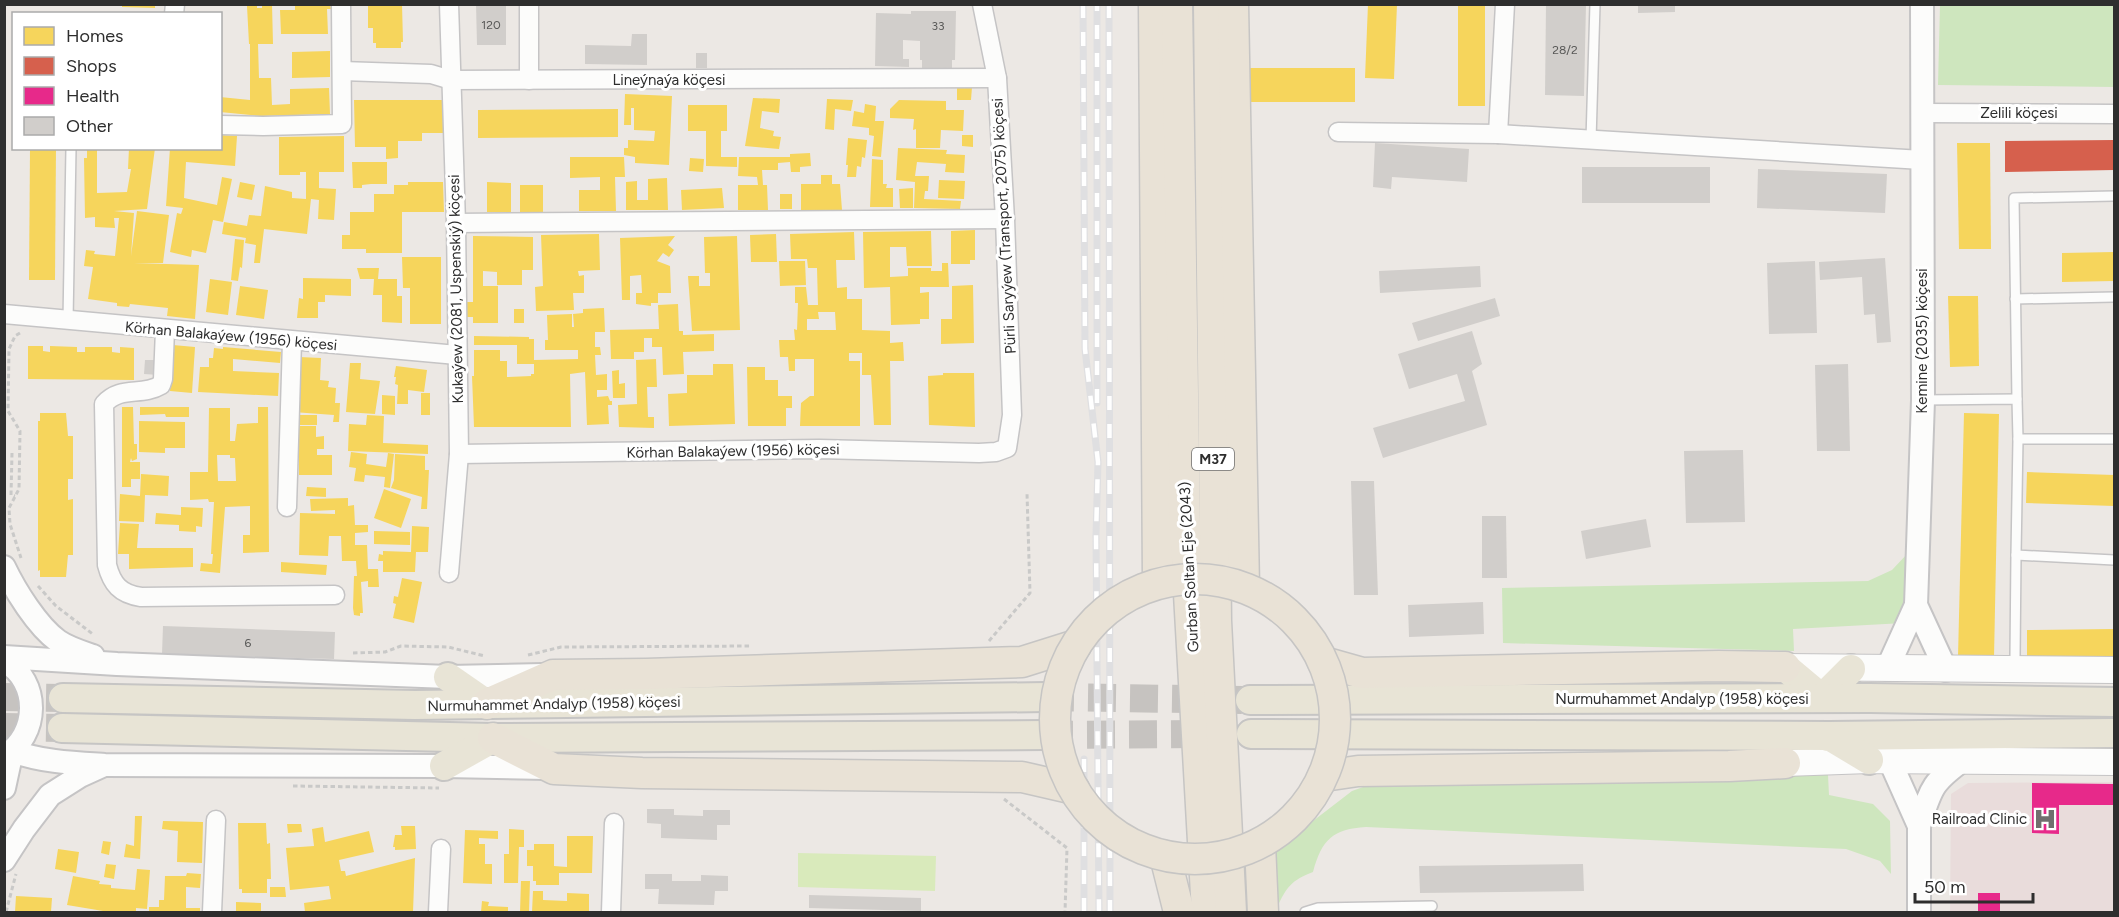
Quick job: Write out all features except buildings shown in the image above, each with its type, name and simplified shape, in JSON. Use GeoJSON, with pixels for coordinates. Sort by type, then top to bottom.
{"type":"FeatureCollection","features":[{"type":"Feature","properties":{"kind":"highway"},"geometry":{"type":"LineString","coordinates":[[1154,4],[1158,582]]}},
{"type":"Feature","properties":{"kind":"highway","name":"Gurban Soltan Eje (2043)"},"geometry":{"type":"LineString","coordinates":[[1177,4],[1185,523],[1207,912]]}},
{"type":"Feature","properties":{"kind":"highway","name":"Gurban Soltan Eje (2043)"},"geometry":{"type":"LineString","coordinates":[[1209,4],[1216,621],[1231,912]]}},
{"type":"Feature","properties":{"kind":"highway"},"geometry":{"type":"LineString","coordinates":[[1233,4],[1244,587]]}},
{"type":"Feature","properties":{"kind":"highway"},"geometry":{"type":"LineString","coordinates":[[1196,579],[1220,581],[1244,587],[1276,605],[1305,633],[1323,662],[1335,705],[1334,741],[1324,776],[1305,807],[1280,832],[1260,844],[1230,855],[1198,860],[1166,856],[1133,844],[1104,825],[1074,789],[1062,762],[1056,732],[1056,702],[1063,672],[1076,645],[1089,627],[1102,614],[1130,594],[1158,582],[1196,579]]}},
{"type":"Feature","properties":{"kind":"highway"},"geometry":{"type":"LineString","coordinates":[[487,704],[553,675],[1022,662],[1076,645]]}},
{"type":"Feature","properties":{"kind":"highway"},"geometry":{"type":"LineString","coordinates":[[1323,662],[1362,673],[1719,666],[1785,667]]}},
{"type":"Feature","properties":{"kind":"highway"},"geometry":{"type":"LineString","coordinates":[[493,738],[554,769],[642,773],[1022,777],[1074,789]]}},
{"type":"Feature","properties":{"kind":"highway"},"geometry":{"type":"LineString","coordinates":[[1324,776],[1358,771],[1729,766],[1785,763]]}},
{"type":"Feature","properties":{"kind":"highway"},"geometry":{"type":"LineString","coordinates":[[1260,844],[1263,912]]}},
{"type":"Feature","properties":{"kind":"highway"},"geometry":{"type":"LineString","coordinates":[[1166,856],[1179,912]]}},
{"type":"Feature","properties":{"kind":"main road"},"geometry":{"type":"LineString","coordinates":[[1785,667],[1822,698],[1851,669]]}},
{"type":"Feature","properties":{"kind":"main road"},"geometry":{"type":"LineString","coordinates":[[1785,667],[2115,670]]}},
{"type":"Feature","properties":{"kind":"main road"},"geometry":{"type":"LineString","coordinates":[[448,677],[487,704]]}},
{"type":"Feature","properties":{"kind":"main road","name":"Nurmuhammet Andalyp (1958) köçesi"},"geometry":{"type":"LineString","coordinates":[[63,698],[415,705],[1046,697]]}},
{"type":"Feature","properties":{"kind":"main road","name":"Nurmuhammet Andalyp (1958) köçesi"},"geometry":{"type":"LineString","coordinates":[[1250,700],[1822,698],[2115,702]]}},
{"type":"Feature","properties":{"kind":"main road","name":"Nurmuhammet Andalyp (1958) köçesi"},"geometry":{"type":"LineString","coordinates":[[62,728],[493,738],[1045,735]]}},
{"type":"Feature","properties":{"kind":"main road"},"geometry":{"type":"LineString","coordinates":[[1251,734],[1829,736],[2115,733]]}},
{"type":"Feature","properties":{"kind":"main road"},"geometry":{"type":"LineString","coordinates":[[1829,736],[1879,760]]}},
{"type":"Feature","properties":{"kind":"main road"},"geometry":{"type":"LineString","coordinates":[[1785,763],[1829,736]]}},
{"type":"Feature","properties":{"kind":"main road"},"geometry":{"type":"LineString","coordinates":[[445,777],[493,738]]}},
{"type":"Feature","properties":{"kind":"main road"},"geometry":{"type":"LineString","coordinates":[[1785,763],[1879,760],[2115,762]]}},
{"type":"Feature","properties":{"kind":"street"},"geometry":{"type":"LineString","coordinates":[[222,124],[263,126],[342,124],[340,4]]}},
{"type":"Feature","properties":{"kind":"street","name":"Kukaýew (2081, Uspenskiý) köçesi"},"geometry":{"type":"LineString","coordinates":[[449,4],[456,223],[459,454],[449,573]]}},
{"type":"Feature","properties":{"kind":"street"},"geometry":{"type":"LineString","coordinates":[[529,4],[530,80]]}},
{"type":"Feature","properties":{"kind":"street","name":"Pürli Saryýew (Transport, 2075) köçesi"},"geometry":{"type":"LineString","coordinates":[[982,4],[997,78],[1005,219],[1012,415],[1006,448]]}},
{"type":"Feature","properties":{"kind":"street"},"geometry":{"type":"LineString","coordinates":[[1498,134],[1505,4]]}},
{"type":"Feature","properties":{"kind":"street","name":"Kemine (2035) köçesi"},"geometry":{"type":"LineString","coordinates":[[1922,4],[1923,400],[1916,605],[1946,670]]}},
{"type":"Feature","properties":{"kind":"street","name":"Lineýnaýa köçesi"},"geometry":{"type":"LineString","coordinates":[[342,71],[431,74],[451,80],[997,78]]}},
{"type":"Feature","properties":{"kind":"street","name":"Zelili köçesi"},"geometry":{"type":"LineString","coordinates":[[1923,113],[2115,114]]}},
{"type":"Feature","properties":{"kind":"street"},"geometry":{"type":"LineString","coordinates":[[1338,132],[1498,134],[1922,160]]}},
{"type":"Feature","properties":{"kind":"street"},"geometry":{"type":"LineString","coordinates":[[456,223],[1005,219]]}},
{"type":"Feature","properties":{"kind":"street","name":"Körhan Balakaýew (1956) köçesi"},"geometry":{"type":"LineString","coordinates":[[4,314],[457,355]]}},
{"type":"Feature","properties":{"kind":"street"},"geometry":{"type":"LineString","coordinates":[[165,330],[161,385],[154,390],[120,393],[109,398],[104,404],[107,565],[111,579],[118,589],[128,595],[141,597],[335,595]]}},
{"type":"Feature","properties":{"kind":"street"},"geometry":{"type":"LineString","coordinates":[[287,507],[292,341]]}},
{"type":"Feature","properties":{"kind":"street","name":"Körhan Balakaýew (1956) köçesi"},"geometry":{"type":"LineString","coordinates":[[459,454],[819,449],[979,453],[996,452],[1006,448]]}},
{"type":"Feature","properties":{"kind":"street"},"geometry":{"type":"LineString","coordinates":[[14,566],[12,582],[43,626],[56,639],[79,651],[117,664]]}},
{"type":"Feature","properties":{"kind":"street"},"geometry":{"type":"LineString","coordinates":[[1887,669],[1916,605]]}},
{"type":"Feature","properties":{"kind":"street"},"geometry":{"type":"LineString","coordinates":[[4,657],[117,664],[448,677],[553,675]]}},
{"type":"Feature","properties":{"kind":"street"},"geometry":{"type":"LineString","coordinates":[[4,661],[21,676],[29,690],[32,707],[30,724],[23,739],[8,754],[4,788]]}},
{"type":"Feature","properties":{"kind":"street"},"geometry":{"type":"LineString","coordinates":[[8,754],[55,762],[105,765],[445,777],[554,769]]}},
{"type":"Feature","properties":{"kind":"street"},"geometry":{"type":"LineString","coordinates":[[1879,760],[1919,826]]}},
{"type":"Feature","properties":{"kind":"street"},"geometry":{"type":"LineString","coordinates":[[1919,912],[1919,826],[1930,793],[1937,781],[1963,760]]}},
{"type":"Feature","properties":{"kind":"street"},"geometry":{"type":"LineString","coordinates":[[11,865],[24,830],[50,795],[80,776],[105,765]]}},
{"type":"Feature","properties":{"kind":"street"},"geometry":{"type":"LineString","coordinates":[[212,912],[216,820]]}},
{"type":"Feature","properties":{"kind":"street"},"geometry":{"type":"LineString","coordinates":[[611,912],[614,823]]}},
{"type":"Feature","properties":{"kind":"street"},"geometry":{"type":"LineString","coordinates":[[438,912],[441,849]]}},
{"type":"Feature","properties":{"kind":"lane"},"geometry":{"type":"LineString","coordinates":[[1591,140],[1595,4]]}},
{"type":"Feature","properties":{"kind":"lane"},"geometry":{"type":"LineString","coordinates":[[68,321],[71,150]]}},
{"type":"Feature","properties":{"kind":"lane"},"geometry":{"type":"LineString","coordinates":[[2015,657],[2018,439],[2014,198],[2115,196]]}},
{"type":"Feature","properties":{"kind":"lane"},"geometry":{"type":"LineString","coordinates":[[2015,299],[2115,297]]}},
{"type":"Feature","properties":{"kind":"lane"},"geometry":{"type":"LineString","coordinates":[[1923,400],[2017,399]]}},
{"type":"Feature","properties":{"kind":"lane"},"geometry":{"type":"LineString","coordinates":[[2018,439],[2115,439]]}},
{"type":"Feature","properties":{"kind":"lane"},"geometry":{"type":"LineString","coordinates":[[2016,555],[2115,560]]}},
{"type":"Feature","properties":{"kind":"lane"},"geometry":{"type":"LineString","coordinates":[[1305,912],[1318,908],[1432,906]]}},
{"type":"Feature","properties":{"kind":"path"},"geometry":{"type":"LineString","coordinates":[[14,566],[9,508],[19,489],[20,431],[8,411],[9,349],[15,336],[28,332]]}},
{"type":"Feature","properties":{"kind":"path"},"geometry":{"type":"LineString","coordinates":[[12,453],[11,495],[16,496]]}},
{"type":"Feature","properties":{"kind":"path"},"geometry":{"type":"LineString","coordinates":[[986,646],[1030,593],[1027,493]]}},
{"type":"Feature","properties":{"kind":"path"},"geometry":{"type":"LineString","coordinates":[[33,579],[56,606],[74,622],[102,639]]}},
{"type":"Feature","properties":{"kind":"path"},"geometry":{"type":"LineString","coordinates":[[346,655],[356,652],[385,652],[401,646],[448,647],[487,657]]}},
{"type":"Feature","properties":{"kind":"path"},"geometry":{"type":"LineString","coordinates":[[527,655],[561,647],[761,646]]}},
{"type":"Feature","properties":{"kind":"path"},"geometry":{"type":"LineString","coordinates":[[393,649],[397,655]]}},
{"type":"Feature","properties":{"kind":"path"},"geometry":{"type":"LineString","coordinates":[[290,785],[430,789],[445,777]]}},
{"type":"Feature","properties":{"kind":"path"},"geometry":{"type":"LineString","coordinates":[[997,794],[1068,848],[1065,912]]}},
{"type":"Feature","properties":{"kind":"path"},"geometry":{"type":"LineString","coordinates":[[6,912],[11,865]]}},
{"type":"Feature","properties":{"kind":"shaded area"},"geometry":{"type":"Polygon","coordinates":[[[2114,782],[2114,912],[1950,912],[1951,794],[1968,783],[2114,782]]]}},
{"type":"Feature","properties":{"kind":"green space"},"geometry":{"type":"Polygon","coordinates":[[[1940,5],[2114,5],[2114,87],[1938,85],[1940,5]]]}},
{"type":"Feature","properties":{"kind":"green space"},"geometry":{"type":"Polygon","coordinates":[[[1908,553],[1904,623],[1793,629],[1794,651],[1503,643],[1502,588],[1868,581],[1892,570],[1908,553]]]}},
{"type":"Feature","properties":{"kind":"green space"},"geometry":{"type":"Polygon","coordinates":[[[1828,775],[1829,795],[1873,804],[1890,821],[1891,874],[1880,861],[1846,849],[1366,827],[1345,830],[1330,838],[1320,851],[1313,872],[1290,885],[1277,908],[1274,851],[1352,791],[1380,781],[1828,775]]]}},
{"type":"Feature","properties":{"kind":"green space"},"geometry":{"type":"Polygon","coordinates":[[[798,853],[936,856],[935,891],[798,887],[798,853]]]}},
{"type":"Feature","properties":{"kind":"tunnel"},"geometry":{"type":"LineString","coordinates":[[4,697],[63,698]]}},
{"type":"Feature","properties":{"kind":"tunnel"},"geometry":{"type":"LineString","coordinates":[[1046,697],[1250,700]]}},
{"type":"Feature","properties":{"kind":"tunnel"},"geometry":{"type":"LineString","coordinates":[[4,727],[62,728]]}},
{"type":"Feature","properties":{"kind":"tunnel"},"geometry":{"type":"LineString","coordinates":[[1045,735],[1220,734]]}},
{"type":"Feature","properties":{"kind":"railway"},"geometry":{"type":"LineString","coordinates":[[1083,4],[1085,349],[1098,462],[1096,536],[1099,912]]}},
{"type":"Feature","properties":{"kind":"railway"},"geometry":{"type":"LineString","coordinates":[[1097,4],[1097,403]]}},
{"type":"Feature","properties":{"kind":"railway"},"geometry":{"type":"LineString","coordinates":[[1109,4],[1110,912]]}},
{"type":"Feature","properties":{"kind":"railway"},"geometry":{"type":"LineString","coordinates":[[1084,759],[1084,912]]}},
{"type":"Feature","properties":{"kind":"place","name":"Railroad Clinic"},"geometry":{"type":"Point","coordinates":[2045,819]}}]}
